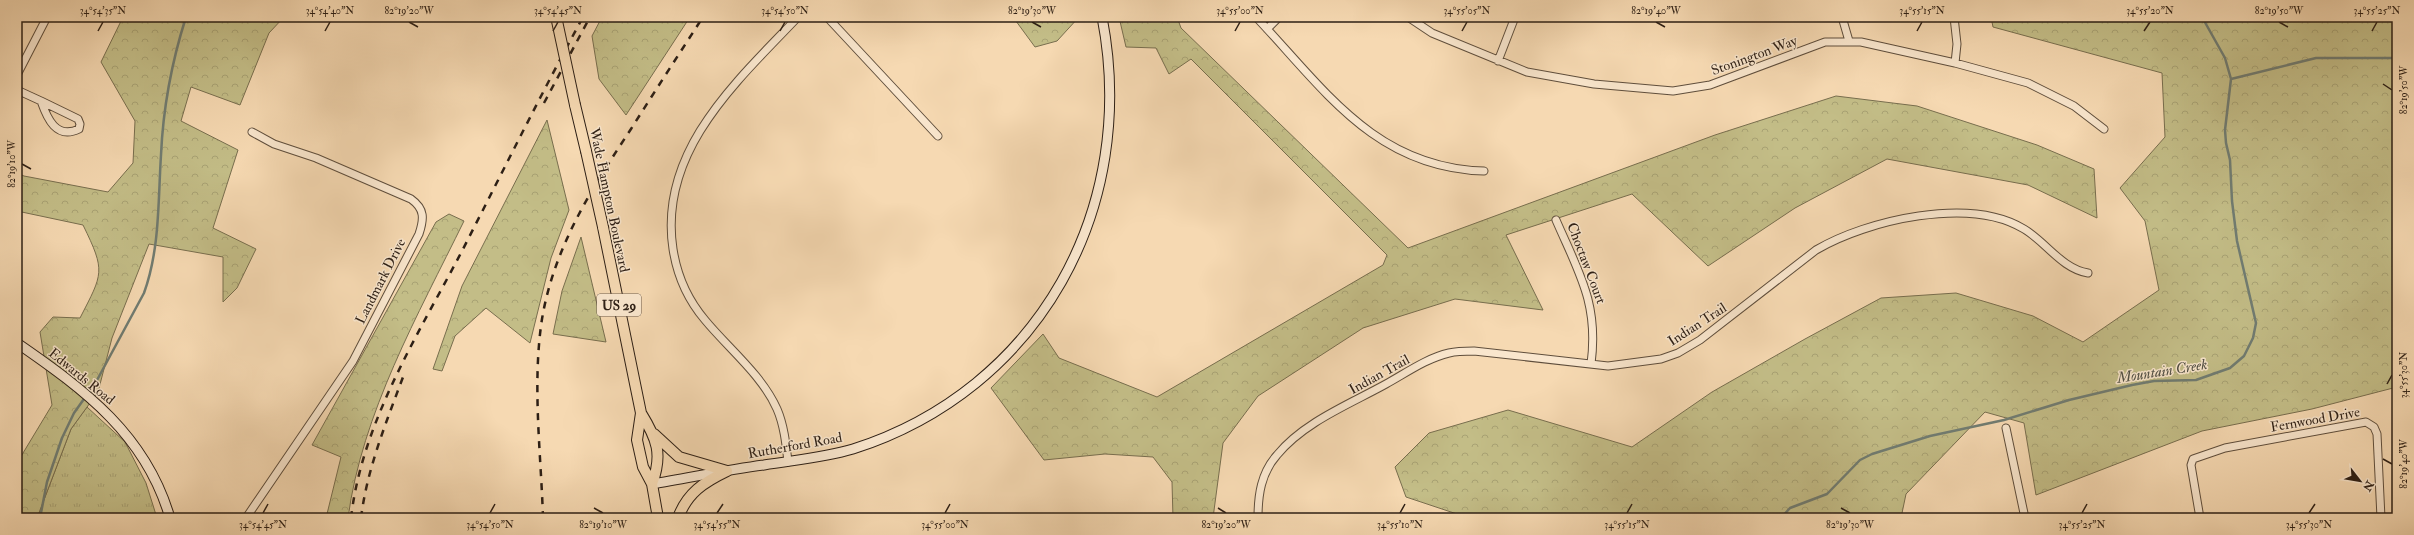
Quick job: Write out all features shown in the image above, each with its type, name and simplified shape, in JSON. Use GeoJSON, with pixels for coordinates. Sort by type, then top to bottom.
{"type":"FeatureCollection","features":[{"type":"Feature","properties":{"kind":"main road","name":"Wade Hampton Boulevard"},"geometry":{"type":"LineString","coordinates":[[557,19],[603,227],[641,413],[637,440],[643,467],[652,484],[658,518]]}},
{"type":"Feature","properties":{"kind":"main road","name":"Wade Hampton Boulevard"},"geometry":{"type":"LineString","coordinates":[[641,413],[654,434],[659,466],[652,484]]}},
{"type":"Feature","properties":{"kind":"main road"},"geometry":{"type":"LineString","coordinates":[[654,434],[679,458],[727,471]]}},
{"type":"Feature","properties":{"kind":"main road"},"geometry":{"type":"LineString","coordinates":[[678,518],[692,493],[705,482],[727,471]]}},
{"type":"Feature","properties":{"kind":"street"},"geometry":{"type":"LineString","coordinates":[[17,74],[47,17]]}},
{"type":"Feature","properties":{"kind":"street"},"geometry":{"type":"LineString","coordinates":[[788,462],[782,423],[771,397],[704,319],[686,291],[674,257],[671,220],[681,171],[691,147],[704,123],[735,83],[798,17]]}},
{"type":"Feature","properties":{"kind":"street"},"geometry":{"type":"LineString","coordinates":[[827,17],[938,136]]}},
{"type":"Feature","properties":{"kind":"street","name":"Rutherford Road"},"geometry":{"type":"LineString","coordinates":[[652,484],[809,459],[854,448],[907,427],[943,406],[972,385],[1002,359],[1028,330],[1050,300],[1071,264],[1098,196],[1106,160],[1110,125],[1111,88],[1109,56],[1102,17]]}},
{"type":"Feature","properties":{"kind":"street"},"geometry":{"type":"LineString","coordinates":[[1256,17],[1319,87],[1368,132],[1395,148],[1434,162],[1456,169],[1484,171]]}},
{"type":"Feature","properties":{"kind":"street"},"geometry":{"type":"LineString","coordinates":[[1267,29],[1279,17]]}},
{"type":"Feature","properties":{"kind":"street","name":"Stonington Way"},"geometry":{"type":"LineString","coordinates":[[1408,17],[1432,33],[1527,72],[1554,78],[1632,88],[1673,91],[1710,85],[1825,42],[1848,41],[1891,48],[2012,77],[2043,90],[2074,106],[2104,129]]}},
{"type":"Feature","properties":{"kind":"street"},"geometry":{"type":"LineString","coordinates":[[1498,61],[1515,17]]}},
{"type":"Feature","properties":{"kind":"street"},"geometry":{"type":"LineString","coordinates":[[1842,17],[1848,41]]}},
{"type":"Feature","properties":{"kind":"street"},"geometry":{"type":"LineString","coordinates":[[1954,17],[1957,44],[1955,63]]}},
{"type":"Feature","properties":{"kind":"street"},"geometry":{"type":"LineString","coordinates":[[17,90],[41,101],[78,119],[80,124],[79,129],[67,132],[57,129],[47,118],[41,101]]}},
{"type":"Feature","properties":{"kind":"street","name":"Landmark Drive"},"geometry":{"type":"LineString","coordinates":[[246,518],[353,361],[419,234],[424,219],[419,206],[411,199],[316,158],[274,144],[252,132]]}},
{"type":"Feature","properties":{"kind":"street","name":"Indian Trail"},"geometry":{"type":"LineString","coordinates":[[1258,518],[1259,495],[1263,479],[1276,455],[1291,441],[1330,415],[1438,357],[1455,352],[1474,350],[1608,366],[1661,360],[1678,353],[1726,322],[1816,250],[1857,230],[1901,219],[1957,214],[1982,216],[2007,221],[2036,236],[2068,265],[2079,271],[2088,272]]}},
{"type":"Feature","properties":{"kind":"street","name":"Choctaw Court"},"geometry":{"type":"LineString","coordinates":[[1556,220],[1591,305],[1594,331],[1591,364]]}},
{"type":"Feature","properties":{"kind":"street","name":"Edwards Road"},"geometry":{"type":"LineString","coordinates":[[17,343],[90,397],[126,433],[144,458],[161,490],[170,518]]}},
{"type":"Feature","properties":{"kind":"street","name":"Fernwood Drive"},"geometry":{"type":"LineString","coordinates":[[2200,518],[2191,465],[2194,459],[2225,448],[2357,423],[2370,423],[2374,427],[2377,434],[2381,518]]}},
{"type":"Feature","properties":{"kind":"street"},"geometry":{"type":"LineString","coordinates":[[2006,428],[2025,518]]}},
{"type":"Feature","properties":{"kind":"green space"},"geometry":{"type":"Polygon","coordinates":[[[123,17],[284,17],[269,33],[240,105],[191,87],[181,121],[238,150],[213,228],[256,249],[237,288],[223,302],[223,257],[149,244],[112,338],[98,392],[71,429],[37,518],[17,518],[17,463],[52,405],[40,332],[53,317],[80,318],[93,291],[99,272],[95,253],[83,225],[17,211],[17,173],[24,176],[108,192],[133,163],[135,121],[101,62],[123,17]]]}},
{"type":"Feature","properties":{"kind":"green space"},"geometry":{"type":"Polygon","coordinates":[[[602,17],[690,17],[626,115],[599,79],[592,36],[602,17]]]}},
{"type":"Feature","properties":{"kind":"green space"},"geometry":{"type":"Polygon","coordinates":[[[1013,17],[1079,17],[1057,41],[1035,47],[1013,17]]]}},
{"type":"Feature","properties":{"kind":"green space"},"geometry":{"type":"Polygon","coordinates":[[[1119,17],[1177,17],[1181,28],[1408,248],[1715,135],[1836,96],[1917,106],[2037,145],[2094,169],[2097,218],[2028,185],[1887,159],[1795,208],[1708,266],[1632,194],[1506,235],[1543,310],[1455,299],[1363,328],[1258,396],[1223,443],[1213,518],[1173,518],[1172,482],[1153,457],[1105,454],[1044,460],[991,388],[1043,334],[1059,358],[1157,397],[1383,265],[1387,255],[1191,59],[1169,74],[1156,48],[1126,47],[1119,17]]]}},
{"type":"Feature","properties":{"kind":"green space"},"geometry":{"type":"Polygon","coordinates":[[[1991,17],[2397,17],[2397,387],[2312,409],[2202,431],[2036,495],[2024,423],[1985,412],[1906,494],[1901,518],[1469,518],[1406,497],[1395,467],[1429,433],[1508,410],[1632,447],[1712,392],[1881,298],[1956,293],[2033,316],[2083,342],[2159,290],[2145,221],[2120,188],[2165,137],[2162,73],[1993,27],[1991,17]]]}},
{"type":"Feature","properties":{"kind":"green space"},"geometry":{"type":"Polygon","coordinates":[[[547,120],[569,210],[551,258],[530,343],[486,308],[455,336],[442,371],[433,369],[462,286],[547,120]]]}},
{"type":"Feature","properties":{"kind":"green space"},"geometry":{"type":"Polygon","coordinates":[[[449,214],[464,221],[394,365],[379,403],[355,479],[348,518],[326,518],[341,457],[312,445],[436,222],[449,214]]]}},
{"type":"Feature","properties":{"kind":"green space"},"geometry":{"type":"Polygon","coordinates":[[[581,237],[606,342],[553,334],[562,291],[581,237]]]}},
{"type":"Feature","properties":{"kind":"green space"},"geometry":{"type":"Polygon","coordinates":[[[87,407],[125,442],[146,483],[157,518],[37,518],[71,429],[87,407]]]}},
{"type":"Feature","properties":{"kind":"waterway"},"geometry":{"type":"LineString","coordinates":[[40,518],[47,482],[62,438],[74,413],[96,382],[144,293],[149,276],[156,242],[162,138],[166,103],[172,68],[186,17]]}},
{"type":"Feature","properties":{"kind":"waterway","name":"Mountain Creek"},"geometry":{"type":"LineString","coordinates":[[1781,518],[1790,508],[1827,494],[1860,460],[1872,454],[1930,436],[2004,420],[2069,400],[2132,385],[2154,381],[2196,380],[2230,368],[2244,356],[2253,338],[2256,323],[2237,241],[2232,201],[2230,160],[2226,143],[2225,130],[2231,79],[2225,58],[2202,17]]}},
{"type":"Feature","properties":{"kind":"waterway"},"geometry":{"type":"LineString","coordinates":[[2231,79],[2316,58],[2397,58]]}},
{"type":"Feature","properties":{"kind":"railway"},"geometry":{"type":"LineString","coordinates":[[351,518],[357,482],[367,448],[379,413],[394,380],[583,17]]}},
{"type":"Feature","properties":{"kind":"railway"},"geometry":{"type":"LineString","coordinates":[[544,103],[590,17]]}},
{"type":"Feature","properties":{"kind":"railway"},"geometry":{"type":"LineString","coordinates":[[543,518],[537,393],[539,344],[542,319],[555,267],[576,219],[602,173],[703,17]]}},
{"type":"Feature","properties":{"kind":"railway"},"geometry":{"type":"LineString","coordinates":[[361,518],[372,464],[403,377]]}}]}
